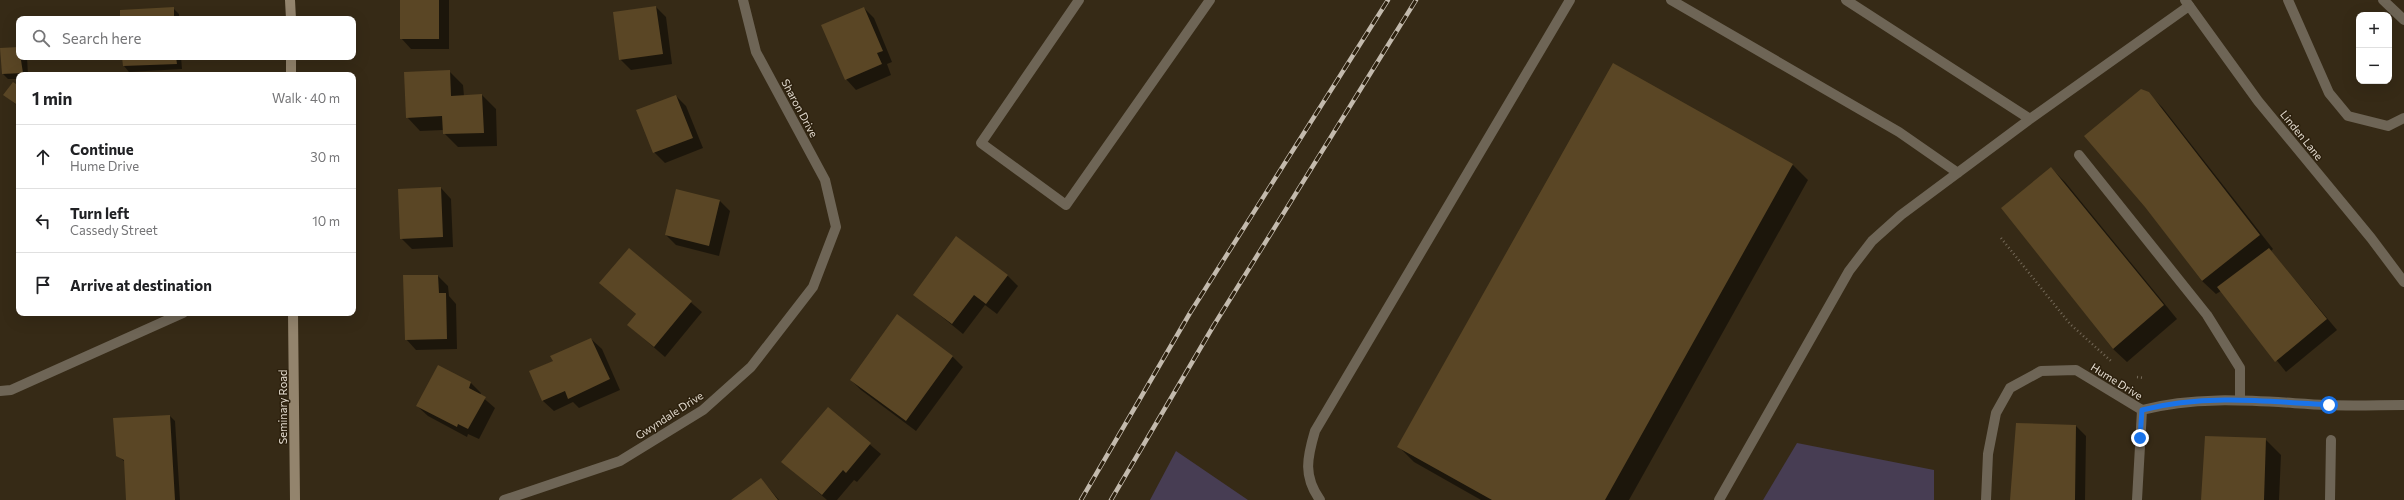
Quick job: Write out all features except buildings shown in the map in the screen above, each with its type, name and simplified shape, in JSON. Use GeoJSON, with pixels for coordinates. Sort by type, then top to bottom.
{"type":"FeatureCollection","features":[{"type":"Feature","properties":{"kind":"main road"},"geometry":{"type":"LineString","coordinates":[[290,0],[290,16]]}},
{"type":"Feature","properties":{"kind":"main road"},"geometry":{"type":"LineString","coordinates":[[291,60],[291,72]]}},
{"type":"Feature","properties":{"kind":"main road","name":"Seminary Road"},"geometry":{"type":"LineString","coordinates":[[293,316],[295,500]]}},
{"type":"Feature","properties":{"kind":"street","name":"Sharon Drive"},"geometry":{"type":"LineString","coordinates":[[743,0],[756,52],[824,180],[836,227]]}},
{"type":"Feature","properties":{"kind":"street"},"geometry":{"type":"LineString","coordinates":[[1079,0],[981,144],[1066,205],[1210,0]]}},
{"type":"Feature","properties":{"kind":"street"},"geometry":{"type":"LineString","coordinates":[[1320,500],[1311,488],[1306,460],[1315,431],[1570,0]]}},
{"type":"Feature","properties":{"kind":"street"},"geometry":{"type":"LineString","coordinates":[[1671,0],[1899,132],[1958,173]]}},
{"type":"Feature","properties":{"kind":"street"},"geometry":{"type":"LineString","coordinates":[[1846,0],[2030,119]]}},
{"type":"Feature","properties":{"kind":"street"},"geometry":{"type":"LineString","coordinates":[[2288,0],[2329,93],[2348,116],[2388,126],[2404,118]]}},
{"type":"Feature","properties":{"kind":"street"},"geometry":{"type":"LineString","coordinates":[[2383,0],[2404,20]]}},
{"type":"Feature","properties":{"kind":"street"},"geometry":{"type":"LineString","coordinates":[[1719,500],[1848,271],[1872,241],[1901,215],[2187,3]]}},
{"type":"Feature","properties":{"kind":"street","name":"Linden Lane"},"geometry":{"type":"LineString","coordinates":[[2187,3],[2258,101],[2371,238],[2404,282]]}},
{"type":"Feature","properties":{"kind":"street"},"geometry":{"type":"LineString","coordinates":[[2079,155],[2207,315],[2240,368],[2240,399]]}},
{"type":"Feature","properties":{"kind":"street","name":"Gwyndale Drive"},"geometry":{"type":"LineString","coordinates":[[504,500],[620,461],[703,410],[751,367],[813,287],[836,227]]}},
{"type":"Feature","properties":{"kind":"street"},"geometry":{"type":"LineString","coordinates":[[0,391],[10,390],[176,316]]}},
{"type":"Feature","properties":{"kind":"street","name":"Hume Drive"},"geometry":{"type":"LineString","coordinates":[[1986,500],[1988,454],[1996,412],[2010,388],[2042,371],[2076,370],[2142,410],[2171,403],[2240,399],[2329,405],[2404,406]]}},
{"type":"Feature","properties":{"kind":"street"},"geometry":{"type":"LineString","coordinates":[[2137,500],[2142,410]]}},
{"type":"Feature","properties":{"kind":"street"},"geometry":{"type":"LineString","coordinates":[[2330,500],[2331,440]]}},
{"type":"Feature","properties":{"kind":"path"},"geometry":{"type":"LineString","coordinates":[[2000,238],[2070,324],[2113,362]]}},
{"type":"Feature","properties":{"kind":"path"},"geometry":{"type":"LineString","coordinates":[[2134,376],[2144,378]]}},
{"type":"Feature","properties":{"kind":"shaded area"},"geometry":{"type":"Polygon","coordinates":[[[1797,443],[1934,470],[1934,500],[1763,500],[1797,443]]]}},
{"type":"Feature","properties":{"kind":"shaded area"},"geometry":{"type":"Polygon","coordinates":[[[1176,451],[1248,500],[1150,500],[1176,451]]]}},
{"type":"Feature","properties":{"kind":"railway"},"geometry":{"type":"LineString","coordinates":[[1081,500],[1190,313],[1388,0]]}},
{"type":"Feature","properties":{"kind":"railway"},"geometry":{"type":"LineString","coordinates":[[1111,500],[1214,325],[1416,0]]}},
{"type":"Feature","properties":{"kind":"route"},"geometry":{"type":"LineString","coordinates":[[2140,438],[2142,410],[2171,403],[2240,399],[2329,405]]}}]}
